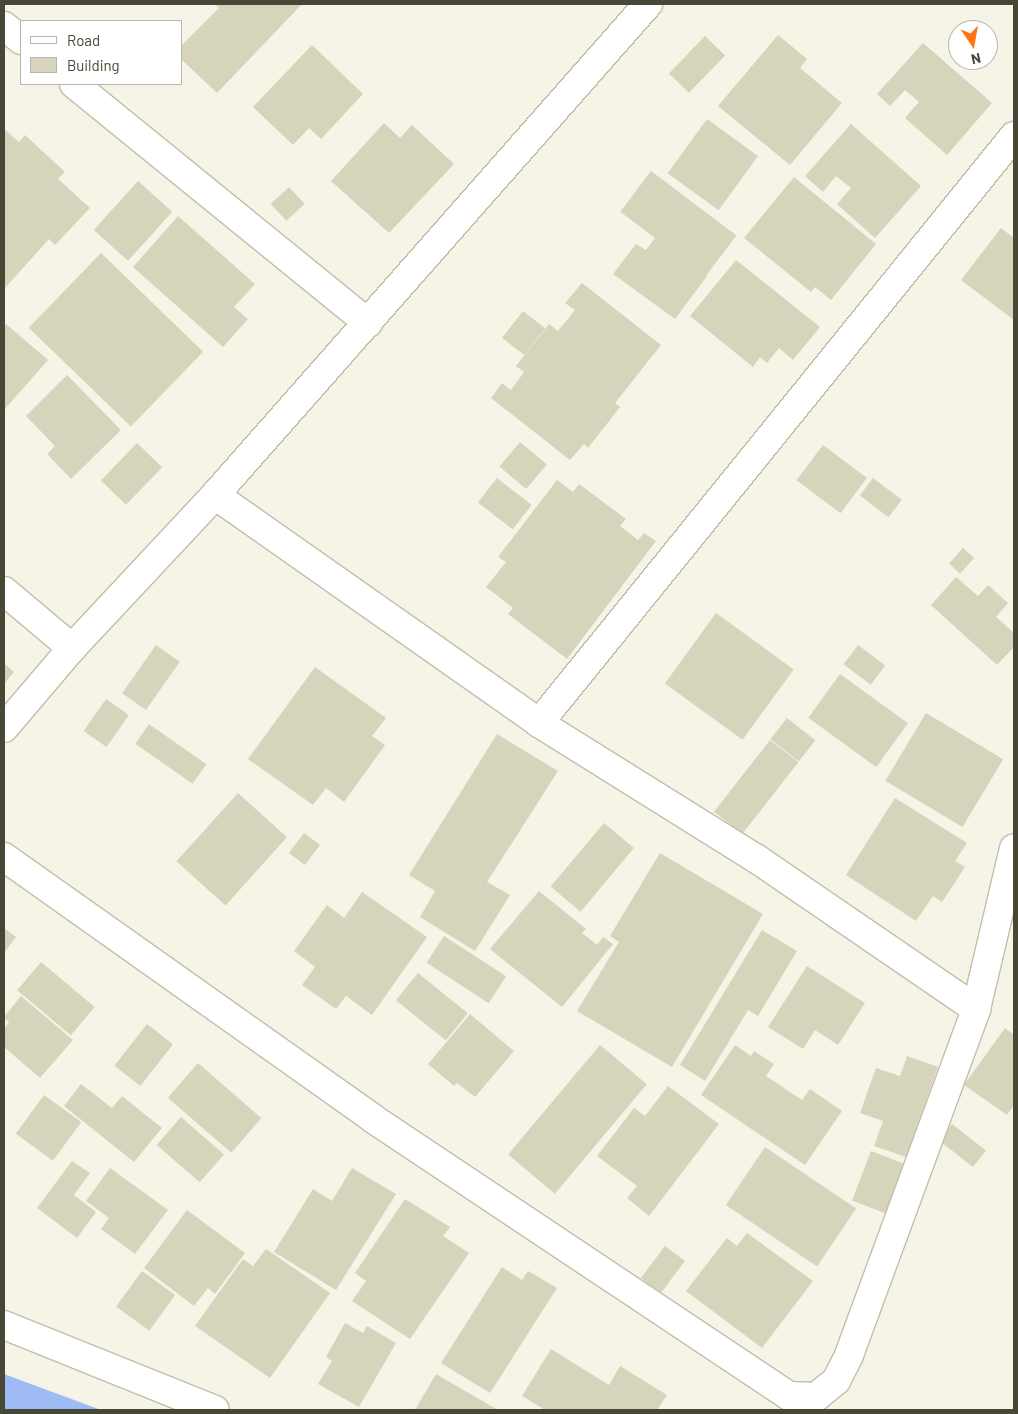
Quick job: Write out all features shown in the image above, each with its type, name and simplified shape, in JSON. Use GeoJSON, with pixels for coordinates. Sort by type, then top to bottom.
{"type":"FeatureCollection","features":[{"type":"Feature","properties":{"kind":"street"},"geometry":{"type":"LineString","coordinates":[[4,728],[72,648],[215,495],[368,323],[648,4]]}},
{"type":"Feature","properties":{"kind":"street"},"geometry":{"type":"LineString","coordinates":[[4,26],[20,39]]}},
{"type":"Feature","properties":{"kind":"street"},"geometry":{"type":"LineString","coordinates":[[75,85],[368,323]]}},
{"type":"Feature","properties":{"kind":"street"},"geometry":{"type":"LineString","coordinates":[[539,723],[1014,136]]}},
{"type":"Feature","properties":{"kind":"street"},"geometry":{"type":"LineString","coordinates":[[215,495],[539,723],[757,859],[976,1009]]}},
{"type":"Feature","properties":{"kind":"street"},"geometry":{"type":"LineString","coordinates":[[4,591],[72,648]]}},
{"type":"Feature","properties":{"kind":"street"},"geometry":{"type":"LineString","coordinates":[[4,857],[372,1118],[790,1396],[816,1397],[836,1380],[849,1355],[976,1009],[1014,848]]}},
{"type":"Feature","properties":{"kind":"street"},"geometry":{"type":"LineString","coordinates":[[4,1326],[215,1410]]}},
{"type":"Feature","properties":{"kind":"water"},"geometry":{"type":"Polygon","coordinates":[[[4,1374],[101,1410],[4,1410],[4,1374]]]}},
{"type":"Feature","properties":{"kind":"building"},"geometry":{"type":"Polygon","coordinates":[[[215,4],[302,4],[217,93],[182,60],[182,45],[219,8],[215,4]]]}},
{"type":"Feature","properties":{"kind":"building"},"geometry":{"type":"Polygon","coordinates":[[[778,35],[807,59],[800,68],[842,103],[790,165],[718,106],[778,35]]]}},
{"type":"Feature","properties":{"kind":"building"},"geometry":{"type":"Polygon","coordinates":[[[705,36],[725,55],[689,93],[669,73],[705,36]]]}},
{"type":"Feature","properties":{"kind":"building"},"geometry":{"type":"Polygon","coordinates":[[[923,43],[948,65],[948,70],[954,70],[992,103],[947,155],[905,118],[919,102],[905,90],[890,106],[877,94],[923,43]]]}},
{"type":"Feature","properties":{"kind":"building"},"geometry":{"type":"Polygon","coordinates":[[[312,45],[363,94],[321,139],[309,128],[293,145],[253,107],[312,45]]]}},
{"type":"Feature","properties":{"kind":"building"},"geometry":{"type":"Polygon","coordinates":[[[707,119],[758,156],[719,210],[668,173],[707,119]]]}},
{"type":"Feature","properties":{"kind":"building"},"geometry":{"type":"Polygon","coordinates":[[[384,123],[400,138],[412,125],[454,164],[389,233],[331,181],[384,123]]]}},
{"type":"Feature","properties":{"kind":"building"},"geometry":{"type":"Polygon","coordinates":[[[851,124],[921,186],[875,238],[837,204],[851,188],[836,176],[823,192],[805,176],[851,124]]]}},
{"type":"Feature","properties":{"kind":"building"},"geometry":{"type":"Polygon","coordinates":[[[4,129],[19,142],[25,135],[65,172],[58,179],[90,208],[55,245],[49,239],[4,289],[4,129]]]}},
{"type":"Feature","properties":{"kind":"building"},"geometry":{"type":"Polygon","coordinates":[[[651,171],[736,235],[706,276],[620,212],[651,171]]]}},
{"type":"Feature","properties":{"kind":"building"},"geometry":{"type":"Polygon","coordinates":[[[794,177],[876,244],[831,300],[815,287],[811,292],[744,238],[794,177]]]}},
{"type":"Feature","properties":{"kind":"building"},"geometry":{"type":"Polygon","coordinates":[[[138,181],[172,212],[128,261],[94,230],[138,181]]]}},
{"type":"Feature","properties":{"kind":"building"},"geometry":{"type":"Polygon","coordinates":[[[289,187],[305,204],[286,221],[271,204],[289,187]]]}},
{"type":"Feature","properties":{"kind":"building"},"geometry":{"type":"Polygon","coordinates":[[[178,216],[255,284],[234,307],[248,319],[223,347],[133,267],[178,216]]]}},
{"type":"Feature","properties":{"kind":"building"},"geometry":{"type":"Polygon","coordinates":[[[1001,228],[1014,238],[1014,320],[961,280],[1001,228]]]}},
{"type":"Feature","properties":{"kind":"building"},"geometry":{"type":"Polygon","coordinates":[[[655,238],[707,276],[675,319],[613,274],[636,244],[646,250],[655,238]]]}},
{"type":"Feature","properties":{"kind":"building"},"geometry":{"type":"Polygon","coordinates":[[[101,253],[203,352],[131,426],[29,328],[101,253]]]}},
{"type":"Feature","properties":{"kind":"building"},"geometry":{"type":"Polygon","coordinates":[[[736,260],[820,327],[793,360],[779,348],[767,363],[760,357],[753,367],[690,316],[736,260]]]}},
{"type":"Feature","properties":{"kind":"building"},"geometry":{"type":"Polygon","coordinates":[[[582,283],[661,345],[615,403],[620,407],[588,448],[584,444],[570,460],[491,398],[502,383],[511,390],[524,372],[516,366],[549,324],[558,331],[575,310],[565,303],[582,283]]]}},
{"type":"Feature","properties":{"kind":"building"},"geometry":{"type":"Polygon","coordinates":[[[523,311],[545,328],[524,355],[502,338],[523,311]]]}},
{"type":"Feature","properties":{"kind":"building"},"geometry":{"type":"Polygon","coordinates":[[[6,324],[48,360],[4,410],[4,326],[6,324]]]}},
{"type":"Feature","properties":{"kind":"building"},"geometry":{"type":"Polygon","coordinates":[[[67,375],[121,430],[71,479],[47,454],[55,446],[26,416],[67,375]]]}},
{"type":"Feature","properties":{"kind":"building"},"geometry":{"type":"Polygon","coordinates":[[[520,442],[547,464],[526,489],[499,467],[520,442]]]}},
{"type":"Feature","properties":{"kind":"building"},"geometry":{"type":"Polygon","coordinates":[[[137,443],[162,467],[126,505],[101,480],[137,443]]]}},
{"type":"Feature","properties":{"kind":"building"},"geometry":{"type":"Polygon","coordinates":[[[823,445],[867,478],[840,513],[797,480],[823,445]]]}},
{"type":"Feature","properties":{"kind":"building"},"geometry":{"type":"Polygon","coordinates":[[[497,478],[532,505],[513,530],[478,502],[497,478]]]}},
{"type":"Feature","properties":{"kind":"building"},"geometry":{"type":"Polygon","coordinates":[[[873,478],[902,500],[889,517],[860,496],[873,478]]]}},
{"type":"Feature","properties":{"kind":"building"},"geometry":{"type":"Polygon","coordinates":[[[557,480],[573,492],[579,484],[626,519],[620,526],[638,540],[644,533],[656,541],[567,659],[508,614],[513,608],[486,587],[506,562],[498,557],[557,480]]]}},
{"type":"Feature","properties":{"kind":"building"},"geometry":{"type":"Polygon","coordinates":[[[963,548],[974,558],[960,574],[949,564],[963,548]]]}},
{"type":"Feature","properties":{"kind":"building"},"geometry":{"type":"Polygon","coordinates":[[[956,577],[978,596],[988,585],[1008,603],[996,617],[1014,633],[1014,647],[997,665],[931,605],[956,577]]]}},
{"type":"Feature","properties":{"kind":"building"},"geometry":{"type":"Polygon","coordinates":[[[716,613],[794,669],[743,740],[665,683],[716,613]]]}},
{"type":"Feature","properties":{"kind":"building"},"geometry":{"type":"Polygon","coordinates":[[[156,645],[180,662],[146,710],[122,693],[156,645]]]}},
{"type":"Feature","properties":{"kind":"building"},"geometry":{"type":"Polygon","coordinates":[[[858,645],[885,665],[871,685],[844,664],[858,645]]]}},
{"type":"Feature","properties":{"kind":"building"},"geometry":{"type":"Polygon","coordinates":[[[4,663],[14,672],[4,684],[4,663]]]}},
{"type":"Feature","properties":{"kind":"building"},"geometry":{"type":"Polygon","coordinates":[[[315,667],[386,718],[372,736],[385,745],[344,802],[326,788],[313,805],[248,759],[315,667]]]}},
{"type":"Feature","properties":{"kind":"building"},"geometry":{"type":"Polygon","coordinates":[[[840,674],[908,723],[876,767],[808,718],[840,674]]]}},
{"type":"Feature","properties":{"kind":"building"},"geometry":{"type":"Polygon","coordinates":[[[106,699],[129,715],[107,747],[84,731],[106,699]]]}},
{"type":"Feature","properties":{"kind":"building"},"geometry":{"type":"Polygon","coordinates":[[[926,713],[1003,759],[962,827],[885,781],[926,713]]]}},
{"type":"Feature","properties":{"kind":"building"},"geometry":{"type":"Polygon","coordinates":[[[787,718],[815,740],[799,761],[770,739],[787,718]]]}},
{"type":"Feature","properties":{"kind":"building"},"geometry":{"type":"Polygon","coordinates":[[[149,724],[206,764],[193,784],[135,744],[149,724]]]}},
{"type":"Feature","properties":{"kind":"building"},"geometry":{"type":"Polygon","coordinates":[[[497,734],[558,771],[487,882],[510,895],[475,951],[420,917],[435,891],[409,875],[497,734]]]}},
{"type":"Feature","properties":{"kind":"building"},"geometry":{"type":"Polygon","coordinates":[[[770,740],[798,762],[742,834],[714,812],[770,740]]]}},
{"type":"Feature","properties":{"kind":"building"},"geometry":{"type":"Polygon","coordinates":[[[238,793],[287,837],[225,906],[176,861],[238,793]]]}},
{"type":"Feature","properties":{"kind":"building"},"geometry":{"type":"Polygon","coordinates":[[[895,798],[967,843],[955,861],[965,867],[942,902],[933,896],[916,921],[846,875],[895,798]]]}},
{"type":"Feature","properties":{"kind":"building"},"geometry":{"type":"Polygon","coordinates":[[[604,823],[634,848],[581,912],[551,887],[604,823]]]}},
{"type":"Feature","properties":{"kind":"building"},"geometry":{"type":"Polygon","coordinates":[[[304,833],[320,845],[305,865],[289,853],[304,833]]]}},
{"type":"Feature","properties":{"kind":"building"},"geometry":{"type":"Polygon","coordinates":[[[660,853],[763,914],[672,1067],[577,1011],[619,942],[610,936],[660,853]]]}},
{"type":"Feature","properties":{"kind":"building"},"geometry":{"type":"Polygon","coordinates":[[[539,891],[586,929],[582,933],[597,945],[603,937],[613,944],[562,1007],[490,949],[539,891]]]}},
{"type":"Feature","properties":{"kind":"building"},"geometry":{"type":"Polygon","coordinates":[[[362,892],[427,937],[372,1015],[346,996],[336,1009],[302,985],[315,967],[294,951],[327,905],[344,918],[362,892]]]}},
{"type":"Feature","properties":{"kind":"building"},"geometry":{"type":"Polygon","coordinates":[[[4,928],[16,937],[4,953],[4,928]]]}},
{"type":"Feature","properties":{"kind":"building"},"geometry":{"type":"Polygon","coordinates":[[[762,930],[797,951],[758,1016],[748,1010],[705,1081],[680,1065],[762,930]]]}},
{"type":"Feature","properties":{"kind":"building"},"geometry":{"type":"Polygon","coordinates":[[[444,936],[506,976],[489,1003],[427,963],[444,936]]]}},
{"type":"Feature","properties":{"kind":"building"},"geometry":{"type":"Polygon","coordinates":[[[41,962],[95,1007],[71,1035],[17,990],[41,962]]]}},
{"type":"Feature","properties":{"kind":"building"},"geometry":{"type":"Polygon","coordinates":[[[807,966],[865,1003],[838,1045],[815,1030],[803,1049],[768,1027],[807,966]]]}},
{"type":"Feature","properties":{"kind":"building"},"geometry":{"type":"Polygon","coordinates":[[[418,973],[468,1013],[446,1040],[396,1000],[418,973]]]}},
{"type":"Feature","properties":{"kind":"building"},"geometry":{"type":"Polygon","coordinates":[[[21,996],[73,1040],[40,1078],[4,1047],[4,1029],[9,1022],[4,1017],[21,996]]]}},
{"type":"Feature","properties":{"kind":"building"},"geometry":{"type":"Polygon","coordinates":[[[470,1014],[514,1051],[475,1097],[457,1083],[454,1086],[428,1064],[470,1014]]]}},
{"type":"Feature","properties":{"kind":"building"},"geometry":{"type":"Polygon","coordinates":[[[147,1024],[173,1044],[140,1086],[114,1066],[147,1024]]]}},
{"type":"Feature","properties":{"kind":"building"},"geometry":{"type":"Polygon","coordinates":[[[1005,1028],[1014,1035],[1014,1105],[1007,1115],[964,1085],[1005,1028]]]}},
{"type":"Feature","properties":{"kind":"building"},"geometry":{"type":"Polygon","coordinates":[[[600,1045],[647,1084],[555,1194],[508,1155],[600,1045]]]}},
{"type":"Feature","properties":{"kind":"building"},"geometry":{"type":"Polygon","coordinates":[[[735,1045],[751,1056],[754,1051],[774,1064],[766,1076],[802,1100],[810,1089],[842,1111],[805,1165],[701,1095],[735,1045]]]}},
{"type":"Feature","properties":{"kind":"building"},"geometry":{"type":"Polygon","coordinates":[[[907,1056],[938,1067],[906,1157],[874,1146],[883,1121],[860,1113],[876,1068],[900,1076],[907,1056]]]}},
{"type":"Feature","properties":{"kind":"building"},"geometry":{"type":"Polygon","coordinates":[[[198,1063],[261,1118],[231,1153],[168,1098],[198,1063]]]}},
{"type":"Feature","properties":{"kind":"building"},"geometry":{"type":"Polygon","coordinates":[[[81,1084],[112,1108],[122,1096],[162,1128],[134,1162],[64,1106],[81,1084]]]}},
{"type":"Feature","properties":{"kind":"building"},"geometry":{"type":"Polygon","coordinates":[[[668,1086],[719,1124],[649,1216],[627,1198],[637,1186],[597,1156],[634,1108],[645,1116],[668,1086]]]}},
{"type":"Feature","properties":{"kind":"building"},"geometry":{"type":"Polygon","coordinates":[[[44,1095],[81,1122],[53,1161],[16,1134],[44,1095]]]}},
{"type":"Feature","properties":{"kind":"building"},"geometry":{"type":"Polygon","coordinates":[[[181,1117],[224,1154],[200,1182],[157,1145],[181,1117]]]}},
{"type":"Feature","properties":{"kind":"building"},"geometry":{"type":"Polygon","coordinates":[[[952,1124],[986,1150],[973,1167],[939,1141],[952,1124]]]}},
{"type":"Feature","properties":{"kind":"building"},"geometry":{"type":"Polygon","coordinates":[[[765,1147],[856,1209],[817,1267],[726,1205],[765,1147]]]}},
{"type":"Feature","properties":{"kind":"building"},"geometry":{"type":"Polygon","coordinates":[[[871,1151],[916,1168],[897,1218],[852,1200],[871,1151]]]}},
{"type":"Feature","properties":{"kind":"building"},"geometry":{"type":"Polygon","coordinates":[[[72,1161],[90,1173],[74,1195],[96,1212],[77,1238],[37,1208],[72,1161]]]}},
{"type":"Feature","properties":{"kind":"building"},"geometry":{"type":"Polygon","coordinates":[[[110,1168],[168,1210],[135,1254],[101,1229],[109,1218],[86,1201],[110,1168]]]}},
{"type":"Feature","properties":{"kind":"building"},"geometry":{"type":"Polygon","coordinates":[[[352,1168],[396,1194],[336,1290],[274,1252],[313,1189],[332,1201],[352,1168]]]}},
{"type":"Feature","properties":{"kind":"building"},"geometry":{"type":"Polygon","coordinates":[[[405,1199],[450,1227],[443,1236],[469,1253],[410,1339],[352,1301],[366,1281],[355,1273],[405,1199]]]}},
{"type":"Feature","properties":{"kind":"building"},"geometry":{"type":"Polygon","coordinates":[[[187,1210],[245,1253],[215,1294],[208,1288],[194,1306],[144,1268],[187,1210]]]}},
{"type":"Feature","properties":{"kind":"building"},"geometry":{"type":"Polygon","coordinates":[[[747,1233],[813,1281],[762,1348],[686,1291],[727,1238],[737,1246],[747,1233]]]}},
{"type":"Feature","properties":{"kind":"building"},"geometry":{"type":"Polygon","coordinates":[[[665,1246],[685,1261],[661,1293],[641,1278],[665,1246]]]}},
{"type":"Feature","properties":{"kind":"building"},"geometry":{"type":"Polygon","coordinates":[[[266,1249],[330,1293],[270,1378],[195,1326],[243,1259],[253,1266],[266,1249]]]}},
{"type":"Feature","properties":{"kind":"building"},"geometry":{"type":"Polygon","coordinates":[[[502,1267],[522,1280],[528,1271],[557,1288],[490,1393],[441,1363],[502,1267]]]}},
{"type":"Feature","properties":{"kind":"building"},"geometry":{"type":"Polygon","coordinates":[[[142,1271],[175,1295],[149,1331],[116,1307],[142,1271]]]}},
{"type":"Feature","properties":{"kind":"building"},"geometry":{"type":"Polygon","coordinates":[[[345,1323],[363,1333],[367,1326],[396,1343],[359,1407],[318,1384],[332,1361],[326,1357],[345,1323]]]}},
{"type":"Feature","properties":{"kind":"building"},"geometry":{"type":"Polygon","coordinates":[[[551,1349],[609,1385],[620,1366],[667,1395],[657,1410],[545,1410],[522,1396],[551,1349]]]}},
{"type":"Feature","properties":{"kind":"building"},"geometry":{"type":"Polygon","coordinates":[[[436,1374],[498,1410],[415,1410],[436,1374]]]}}]}
